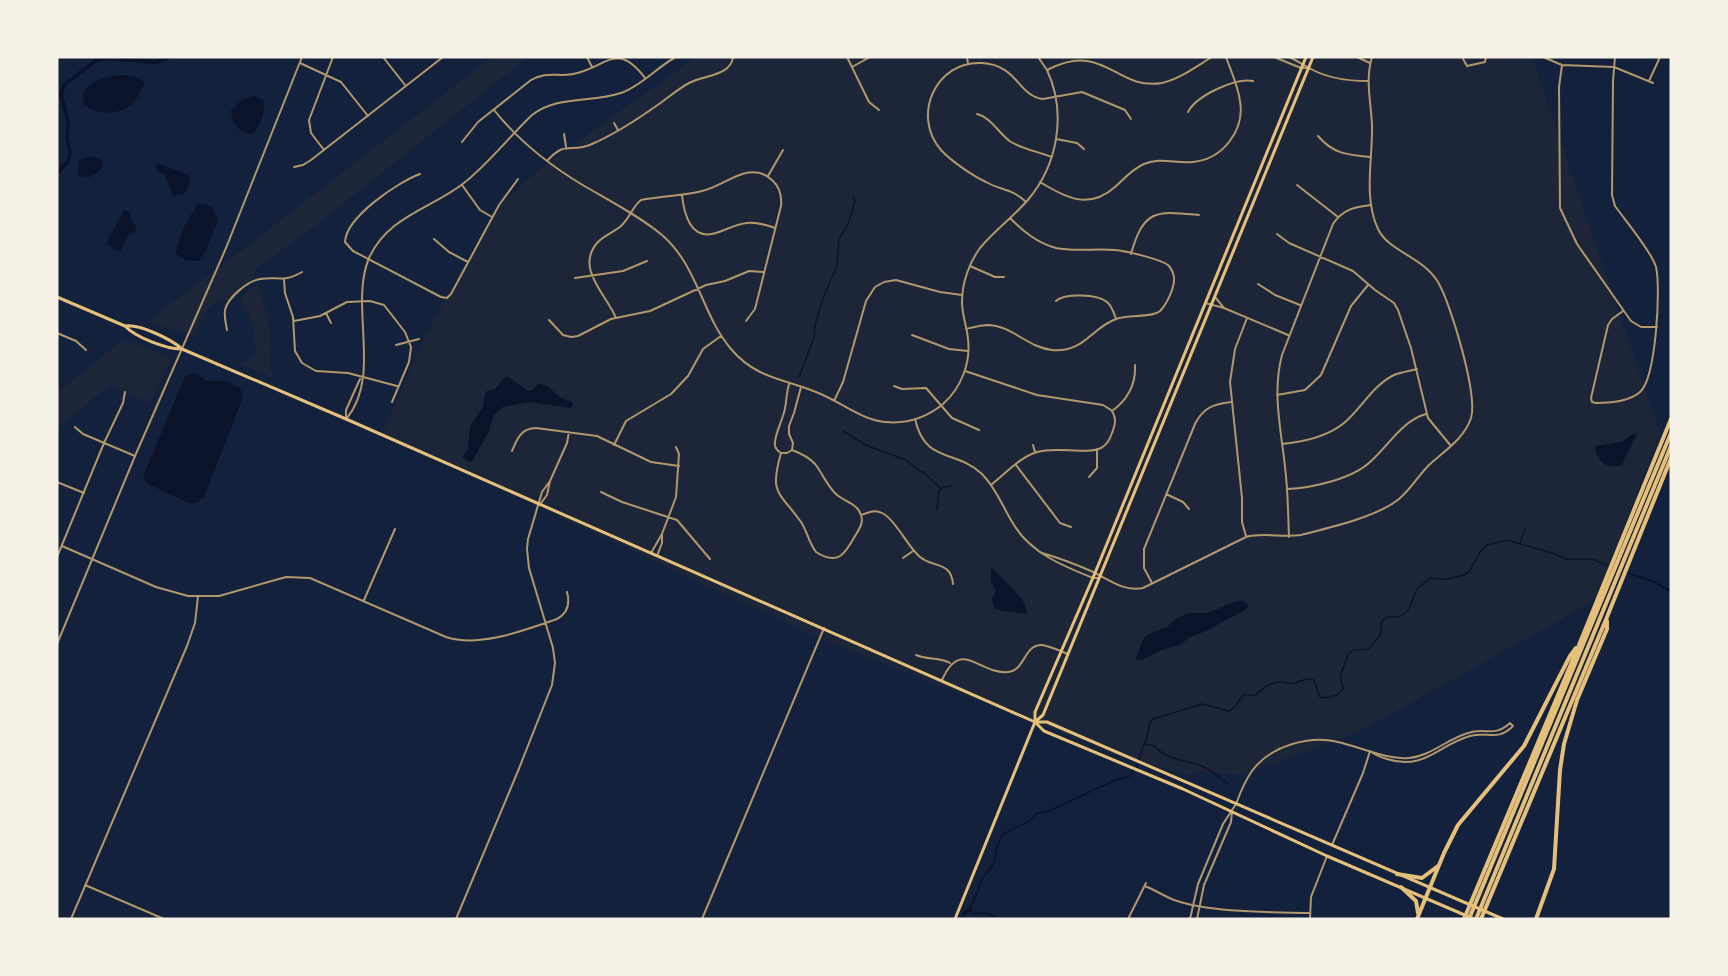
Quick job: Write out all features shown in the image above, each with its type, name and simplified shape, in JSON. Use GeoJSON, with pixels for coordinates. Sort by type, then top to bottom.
{"type":"FeatureCollection","features":[{"type":"Feature","properties":{"kind":"highway"},"geometry":{"type":"LineString","coordinates":[[1469,919],[1671,419]]}},
{"type":"Feature","properties":{"kind":"highway"},"geometry":{"type":"LineString","coordinates":[[1616,558],[1671,433]]}},
{"type":"Feature","properties":{"kind":"highway"},"geometry":{"type":"LineString","coordinates":[[1626,562],[1671,446]]}},
{"type":"Feature","properties":{"kind":"highway"},"geometry":{"type":"LineString","coordinates":[[1475,919],[1671,458]]}},
{"type":"Feature","properties":{"kind":"highway"},"geometry":{"type":"LineString","coordinates":[[1464,919],[1609,576]]}},
{"type":"Feature","properties":{"kind":"highway"},"geometry":{"type":"LineString","coordinates":[[1481,919],[1607,617],[1619,579]]}},
{"type":"Feature","properties":{"kind":"highway"},"geometry":{"type":"LineString","coordinates":[[1538,918],[1554,869],[1560,764],[1564,744],[1577,700],[1607,629],[1607,617]]}},
{"type":"Feature","properties":{"kind":"highway"},"geometry":{"type":"LineString","coordinates":[[1418,917],[1448,844],[1464,818],[1524,746],[1570,656],[1579,645]]}},
{"type":"Feature","properties":{"kind":"highway"},"geometry":{"type":"LineString","coordinates":[[1397,874],[1422,878],[1438,866]]}},
{"type":"Feature","properties":{"kind":"highway"},"geometry":{"type":"LineString","coordinates":[[1401,887],[1416,901],[1418,917]]}},
{"type":"Feature","properties":{"kind":"main road"},"geometry":{"type":"LineString","coordinates":[[955,919],[1035,722],[1035,712],[1093,578],[1306,57]]}},
{"type":"Feature","properties":{"kind":"main road"},"geometry":{"type":"LineString","coordinates":[[1035,722],[1043,715],[1313,57]]}},
{"type":"Feature","properties":{"kind":"main road"},"geometry":{"type":"LineString","coordinates":[[57,297],[125,326],[130,332],[171,349],[182,349]]}},
{"type":"Feature","properties":{"kind":"main road"},"geometry":{"type":"LineString","coordinates":[[125,326],[132,325],[174,342],[182,349],[824,628],[1035,722],[1044,731],[1475,919]]}},
{"type":"Feature","properties":{"kind":"main road"},"geometry":{"type":"LineString","coordinates":[[1035,722],[1047,722],[1502,919]]}},
{"type":"Feature","properties":{"kind":"street"},"geometry":{"type":"LineString","coordinates":[[57,644],[135,456],[226,248],[302,57]]}},
{"type":"Feature","properties":{"kind":"street"},"geometry":{"type":"LineString","coordinates":[[324,150],[313,136],[309,123],[333,57]]}},
{"type":"Feature","properties":{"kind":"street"},"geometry":{"type":"LineString","coordinates":[[383,57],[406,86]]}},
{"type":"Feature","properties":{"kind":"street"},"geometry":{"type":"LineString","coordinates":[[294,166],[308,163],[443,57]]}},
{"type":"Feature","properties":{"kind":"street"},"geometry":{"type":"LineString","coordinates":[[586,57],[592,67]]}},
{"type":"Feature","properties":{"kind":"street"},"geometry":{"type":"LineString","coordinates":[[346,419],[358,394],[362,376],[364,357],[363,280],[368,260],[378,241],[394,225],[461,185],[532,115],[547,106],[617,94],[631,88],[676,57]]}},
{"type":"Feature","properties":{"kind":"street"},"geometry":{"type":"LineString","coordinates":[[547,161],[557,151],[589,146],[640,117],[687,84],[727,70],[733,57]]}},
{"type":"Feature","properties":{"kind":"street"},"geometry":{"type":"LineString","coordinates":[[847,57],[870,104],[879,110]]}},
{"type":"Feature","properties":{"kind":"street"},"geometry":{"type":"LineString","coordinates":[[852,67],[870,57]]}},
{"type":"Feature","properties":{"kind":"street"},"geometry":{"type":"LineString","coordinates":[[967,57],[968,64]]}},
{"type":"Feature","properties":{"kind":"street"},"geometry":{"type":"LineString","coordinates":[[494,110],[515,133],[547,161],[654,228],[670,242],[683,259],[699,288],[721,336],[750,368],[766,376],[801,387],[864,416],[880,421],[899,422],[928,414],[941,405],[958,386],[965,371],[969,351],[962,295],[970,266],[982,246],[1026,202],[1040,182],[1052,157],[1058,116],[1056,97],[1047,70],[1038,57]]}},
{"type":"Feature","properties":{"kind":"street"},"geometry":{"type":"LineString","coordinates":[[1047,70],[1080,58],[1099,63],[1135,81],[1150,84],[1162,83],[1175,78],[1212,57]]}},
{"type":"Feature","properties":{"kind":"street"},"geometry":{"type":"LineString","coordinates":[[1040,182],[1071,199],[1092,199],[1108,193],[1131,172],[1144,164],[1164,160],[1196,162],[1214,156],[1232,139],[1240,122],[1240,102],[1226,57]]}},
{"type":"Feature","properties":{"kind":"street"},"geometry":{"type":"LineString","coordinates":[[1274,57],[1337,79],[1368,81]]}},
{"type":"Feature","properties":{"kind":"street"},"geometry":{"type":"LineString","coordinates":[[1289,57],[1303,63],[1308,68]]}},
{"type":"Feature","properties":{"kind":"street"},"geometry":{"type":"LineString","coordinates":[[1357,57],[1370,63]]}},
{"type":"Feature","properties":{"kind":"street"},"geometry":{"type":"LineString","coordinates":[[1042,553],[1131,589],[1140,589],[1246,537],[1260,534],[1289,537],[1320,530],[1385,508],[1407,492],[1427,467],[1451,446],[1468,425],[1472,405],[1461,348],[1443,293],[1436,279],[1425,267],[1386,240],[1377,227],[1371,205],[1372,123],[1368,81],[1372,57]]}},
{"type":"Feature","properties":{"kind":"street"},"geometry":{"type":"LineString","coordinates":[[1462,57],[1467,66],[1485,62],[1486,57]]}},
{"type":"Feature","properties":{"kind":"street"},"geometry":{"type":"LineString","coordinates":[[1543,57],[1562,65],[1614,67],[1653,83]]}},
{"type":"Feature","properties":{"kind":"street"},"geometry":{"type":"LineString","coordinates":[[1615,57],[1612,195],[1615,206],[1656,266],[1657,327],[1648,381],[1644,388],[1629,398],[1602,403],[1592,402],[1605,331],[1612,319],[1623,311]]}},
{"type":"Feature","properties":{"kind":"street"},"geometry":{"type":"LineString","coordinates":[[1649,81],[1660,57]]}},
{"type":"Feature","properties":{"kind":"street"},"geometry":{"type":"LineString","coordinates":[[462,142],[472,128],[535,78],[549,74],[573,74],[608,60],[620,59],[632,64],[645,78]]}},
{"type":"Feature","properties":{"kind":"street"},"geometry":{"type":"LineString","coordinates":[[300,63],[341,82],[368,116]]}},
{"type":"Feature","properties":{"kind":"street"},"geometry":{"type":"LineString","coordinates":[[1026,202],[1015,192],[991,185],[976,177],[944,153],[931,134],[927,112],[933,92],[947,74],[968,64],[980,63],[997,66],[1012,75],[1032,96],[1043,99],[1082,92],[1125,110],[1131,119]]}},
{"type":"Feature","properties":{"kind":"street"},"geometry":{"type":"LineString","coordinates":[[1562,65],[1559,87],[1560,208],[1577,244],[1631,321],[1641,327],[1657,327]]}},
{"type":"Feature","properties":{"kind":"street"},"geometry":{"type":"LineString","coordinates":[[1188,112],[1195,102],[1221,87],[1245,80],[1253,81]]}},
{"type":"Feature","properties":{"kind":"street"},"geometry":{"type":"LineString","coordinates":[[977,114],[987,118],[997,131],[1012,142],[1052,157]]}},
{"type":"Feature","properties":{"kind":"street"},"geometry":{"type":"LineString","coordinates":[[614,123],[618,130]]}},
{"type":"Feature","properties":{"kind":"street"},"geometry":{"type":"LineString","coordinates":[[564,135],[566,148]]}},
{"type":"Feature","properties":{"kind":"street"},"geometry":{"type":"LineString","coordinates":[[1318,136],[1327,146],[1339,153],[1371,157]]}},
{"type":"Feature","properties":{"kind":"street"},"geometry":{"type":"LineString","coordinates":[[1056,139],[1077,142],[1084,149]]}},
{"type":"Feature","properties":{"kind":"street"},"geometry":{"type":"LineString","coordinates":[[768,176],[783,150]]}},
{"type":"Feature","properties":{"kind":"street"},"geometry":{"type":"LineString","coordinates":[[1214,156],[1218,162]]}},
{"type":"Feature","properties":{"kind":"street"},"geometry":{"type":"LineString","coordinates":[[616,318],[592,276],[591,259],[595,245],[623,224],[641,200],[711,189],[745,172],[759,172],[768,176],[778,187],[782,199],[754,311],[746,321]]}},
{"type":"Feature","properties":{"kind":"street"},"geometry":{"type":"LineString","coordinates":[[420,174],[397,186],[359,216],[348,229],[345,239],[347,245],[368,260],[437,297],[447,298],[452,294],[502,200],[518,179]]}},
{"type":"Feature","properties":{"kind":"street"},"geometry":{"type":"LineString","coordinates":[[461,185],[480,210],[492,218]]}},
{"type":"Feature","properties":{"kind":"street"},"geometry":{"type":"LineString","coordinates":[[1297,185],[1338,217]]}},
{"type":"Feature","properties":{"kind":"street"},"geometry":{"type":"LineString","coordinates":[[682,195],[687,221],[702,233],[711,234],[748,223],[775,228]]}},
{"type":"Feature","properties":{"kind":"street"},"geometry":{"type":"LineString","coordinates":[[1289,537],[1287,489],[1277,395],[1279,367],[1288,335],[1338,217],[1351,208],[1371,205]]}},
{"type":"Feature","properties":{"kind":"street"},"geometry":{"type":"LineString","coordinates":[[1131,254],[1140,228],[1154,216],[1168,212],[1199,215]]}},
{"type":"Feature","properties":{"kind":"street"},"geometry":{"type":"LineString","coordinates":[[966,329],[988,325],[1000,328],[1038,347],[1058,350],[1082,344],[1104,325],[1116,319],[1129,315],[1155,314],[1163,307],[1170,293],[1173,283],[1172,271],[1162,262],[1115,250],[1072,250],[1051,246],[1029,235],[1010,218]]}},
{"type":"Feature","properties":{"kind":"street"},"geometry":{"type":"LineString","coordinates":[[1277,234],[1289,243],[1353,271],[1368,285],[1390,299],[1397,308],[1417,369],[1426,414],[1451,446]]}},
{"type":"Feature","properties":{"kind":"street"},"geometry":{"type":"LineString","coordinates":[[434,239],[449,252],[468,262]]}},
{"type":"Feature","properties":{"kind":"street"},"geometry":{"type":"LineString","coordinates":[[574,278],[623,271],[647,261]]}},
{"type":"Feature","properties":{"kind":"street"},"geometry":{"type":"LineString","coordinates":[[970,266],[995,277],[1004,277]]}},
{"type":"Feature","properties":{"kind":"street"},"geometry":{"type":"LineString","coordinates":[[1172,271],[1179,269]]}},
{"type":"Feature","properties":{"kind":"street"},"geometry":{"type":"LineString","coordinates":[[549,320],[561,333],[573,337],[616,318],[650,311],[699,288],[749,271],[763,272]]}},
{"type":"Feature","properties":{"kind":"street"},"geometry":{"type":"LineString","coordinates":[[227,330],[225,310],[235,295],[257,280],[284,280],[302,272]]}},
{"type":"Feature","properties":{"kind":"street"},"geometry":{"type":"LineString","coordinates":[[284,280],[285,293],[294,321],[295,351],[302,363],[316,371],[348,373],[398,386]]}},
{"type":"Feature","properties":{"kind":"street"},"geometry":{"type":"LineString","coordinates":[[834,401],[843,382],[866,301],[875,287],[884,282],[896,280],[940,292],[962,295]]}},
{"type":"Feature","properties":{"kind":"street"},"geometry":{"type":"LineString","coordinates":[[1258,284],[1275,295],[1300,305]]}},
{"type":"Feature","properties":{"kind":"street"},"geometry":{"type":"LineString","coordinates":[[1277,395],[1305,390],[1321,375],[1353,302],[1368,285]]}},
{"type":"Feature","properties":{"kind":"street"},"geometry":{"type":"LineString","coordinates":[[1056,301],[1065,296],[1097,297],[1109,304],[1116,319]]}},
{"type":"Feature","properties":{"kind":"street"},"geometry":{"type":"LineString","coordinates":[[1215,296],[1224,309]]}},
{"type":"Feature","properties":{"kind":"street"},"geometry":{"type":"LineString","coordinates":[[294,321],[315,317],[347,302],[374,301],[384,305],[410,341],[411,356],[392,402]]}},
{"type":"Feature","properties":{"kind":"street"},"geometry":{"type":"LineString","coordinates":[[1205,303],[1288,335]]}},
{"type":"Feature","properties":{"kind":"street"},"geometry":{"type":"LineString","coordinates":[[326,313],[331,323]]}},
{"type":"Feature","properties":{"kind":"street"},"geometry":{"type":"LineString","coordinates":[[1155,314],[1157,319]]}},
{"type":"Feature","properties":{"kind":"street"},"geometry":{"type":"LineString","coordinates":[[1246,537],[1242,522],[1242,498],[1230,376],[1234,352],[1247,318]]}},
{"type":"Feature","properties":{"kind":"street"},"geometry":{"type":"LineString","coordinates":[[57,338],[58,333],[76,341],[86,350]]}},
{"type":"Feature","properties":{"kind":"street"},"geometry":{"type":"LineString","coordinates":[[912,335],[949,349],[969,351]]}},
{"type":"Feature","properties":{"kind":"street"},"geometry":{"type":"LineString","coordinates":[[614,445],[626,421],[671,394],[688,376],[703,349],[721,336]]}},
{"type":"Feature","properties":{"kind":"street"},"geometry":{"type":"LineString","coordinates":[[396,345],[419,339]]}},
{"type":"Feature","properties":{"kind":"street"},"geometry":{"type":"LineString","coordinates":[[1228,351],[1234,352]]}},
{"type":"Feature","properties":{"kind":"street"},"geometry":{"type":"LineString","coordinates":[[1112,411],[1128,395],[1135,375],[1135,365]]}},
{"type":"Feature","properties":{"kind":"street"},"geometry":{"type":"LineString","coordinates":[[1282,444],[1301,441],[1337,428],[1388,378],[1417,369]]}},
{"type":"Feature","properties":{"kind":"street"},"geometry":{"type":"LineString","coordinates":[[965,371],[1031,393],[1103,405],[1112,411],[1116,419],[1107,443],[1097,449],[1054,449],[1035,452],[991,485]]}},
{"type":"Feature","properties":{"kind":"street"},"geometry":{"type":"LineString","coordinates":[[789,384],[775,443],[776,448],[782,453],[792,450]]}},
{"type":"Feature","properties":{"kind":"street"},"geometry":{"type":"LineString","coordinates":[[894,386],[902,389],[926,388],[958,422],[979,430]]}},
{"type":"Feature","properties":{"kind":"street"},"geometry":{"type":"LineString","coordinates":[[792,450],[789,426],[801,387]]}},
{"type":"Feature","properties":{"kind":"street"},"geometry":{"type":"LineString","coordinates":[[57,557],[123,403],[125,392]]}},
{"type":"Feature","properties":{"kind":"street"},"geometry":{"type":"LineString","coordinates":[[1205,402],[1208,407]]}},
{"type":"Feature","properties":{"kind":"street"},"geometry":{"type":"LineString","coordinates":[[1152,584],[1144,568],[1144,549],[1195,424],[1208,407],[1231,402]]}},
{"type":"Feature","properties":{"kind":"street"},"geometry":{"type":"LineString","coordinates":[[1287,489],[1310,487],[1358,471],[1369,464],[1412,420],[1426,414]]}},
{"type":"Feature","properties":{"kind":"street"},"geometry":{"type":"LineString","coordinates":[[915,419],[919,434],[929,448],[973,467],[991,485],[1016,529],[1030,544],[1057,562],[1093,578],[1100,577]]}},
{"type":"Feature","properties":{"kind":"street"},"geometry":{"type":"LineString","coordinates":[[75,427],[83,434],[135,456]]}},
{"type":"Feature","properties":{"kind":"street"},"geometry":{"type":"LineString","coordinates":[[512,451],[521,433],[528,428],[593,435],[651,462],[679,466]]}},
{"type":"Feature","properties":{"kind":"street"},"geometry":{"type":"LineString","coordinates":[[539,504],[547,495],[569,432]]}},
{"type":"Feature","properties":{"kind":"street"},"geometry":{"type":"LineString","coordinates":[[1033,445],[1035,452]]}},
{"type":"Feature","properties":{"kind":"street"},"geometry":{"type":"LineString","coordinates":[[651,554],[662,534],[676,497],[679,454],[676,447]]}},
{"type":"Feature","properties":{"kind":"street"},"geometry":{"type":"LineString","coordinates":[[1089,477],[1097,468],[1097,449]]}},
{"type":"Feature","properties":{"kind":"street"},"geometry":{"type":"LineString","coordinates":[[782,453],[776,474],[778,491],[783,501],[801,522],[816,552],[832,558],[845,552],[861,526],[861,515],[857,508],[830,488],[814,463],[792,450]]}},
{"type":"Feature","properties":{"kind":"street"},"geometry":{"type":"LineString","coordinates":[[1016,465],[1060,524],[1071,527]]}},
{"type":"Feature","properties":{"kind":"street"},"geometry":{"type":"LineString","coordinates":[[456,919],[550,691],[555,655],[529,568],[527,554],[528,539],[544,486],[550,481]]}},
{"type":"Feature","properties":{"kind":"street"},"geometry":{"type":"LineString","coordinates":[[57,482],[84,493]]}},
{"type":"Feature","properties":{"kind":"street"},"geometry":{"type":"LineString","coordinates":[[601,492],[622,502],[669,517],[683,525],[710,559]]}},
{"type":"Feature","properties":{"kind":"street"},"geometry":{"type":"LineString","coordinates":[[1166,494],[1183,502],[1189,509]]}},
{"type":"Feature","properties":{"kind":"street"},"geometry":{"type":"LineString","coordinates":[[861,515],[874,511],[885,514],[922,559],[947,569],[951,574],[953,585]]}},
{"type":"Feature","properties":{"kind":"street"},"geometry":{"type":"LineString","coordinates":[[364,600],[395,529]]}},
{"type":"Feature","properties":{"kind":"street"},"geometry":{"type":"LineString","coordinates":[[657,556],[662,543],[662,534]]}},
{"type":"Feature","properties":{"kind":"street"},"geometry":{"type":"LineString","coordinates":[[62,546],[163,590],[180,594],[219,596],[292,576],[320,582],[446,637],[463,641],[481,640],[557,619],[568,605],[567,592]]}},
{"type":"Feature","properties":{"kind":"street"},"geometry":{"type":"LineString","coordinates":[[903,558],[914,550]]}},
{"type":"Feature","properties":{"kind":"street"},"geometry":{"type":"LineString","coordinates":[[71,919],[187,646],[195,622],[198,596]]}},
{"type":"Feature","properties":{"kind":"street"},"geometry":{"type":"LineString","coordinates":[[702,919],[824,628]]}},
{"type":"Feature","properties":{"kind":"street"},"geometry":{"type":"LineString","coordinates":[[942,681],[951,664],[962,659],[968,659],[997,671],[1009,672],[1019,667],[1031,649],[1036,646],[1046,646],[1068,654]]}},
{"type":"Feature","properties":{"kind":"street"},"geometry":{"type":"LineString","coordinates":[[916,655],[944,660],[951,664]]}},
{"type":"Feature","properties":{"kind":"street"},"geometry":{"type":"LineString","coordinates":[[1190,919],[1198,884],[1223,824],[1232,812],[1246,781],[1258,764],[1271,754],[1296,743],[1318,739],[1370,751],[1375,755],[1392,760],[1414,762],[1427,758],[1470,736],[1503,734],[1512,724]]}},
{"type":"Feature","properties":{"kind":"street"},"geometry":{"type":"LineString","coordinates":[[1332,845],[1370,751]]}},
{"type":"Feature","properties":{"kind":"street"},"geometry":{"type":"LineString","coordinates":[[1197,919],[1204,885],[1232,822],[1232,812]]}},
{"type":"Feature","properties":{"kind":"street"},"geometry":{"type":"LineString","coordinates":[[1310,919],[1309,913],[1315,884],[1327,856]]}},
{"type":"Feature","properties":{"kind":"street"},"geometry":{"type":"LineString","coordinates":[[1128,919],[1145,884],[1172,899],[1192,904],[1251,912],[1309,913]]}},
{"type":"Feature","properties":{"kind":"street"},"geometry":{"type":"LineString","coordinates":[[86,885],[164,919]]}},
{"type":"Feature","properties":{"kind":"shaded area"},"geometry":{"type":"Polygon","coordinates":[[[492,57],[528,57],[317,224],[257,268],[254,271],[254,281],[229,302],[220,299],[207,310],[195,337],[147,322],[228,261],[492,57]]]}},
{"type":"Feature","properties":{"kind":"shaded area"},"geometry":{"type":"Polygon","coordinates":[[[696,57],[1532,57],[1660,433],[1595,599],[1356,733],[1241,775],[1205,771],[1186,775],[1116,755],[817,637],[382,434],[425,335],[499,206],[541,168],[696,57]]]}},
{"type":"Feature","properties":{"kind":"shaded area"},"geometry":{"type":"Polygon","coordinates":[[[118,75],[135,76],[145,82],[133,103],[121,110],[109,113],[96,111],[84,105],[84,92],[92,83],[118,75]]]}},
{"type":"Feature","properties":{"kind":"shaded area"},"geometry":{"type":"Polygon","coordinates":[[[255,96],[263,100],[264,109],[254,133],[250,135],[236,126],[231,110],[243,99],[255,96]]]}},
{"type":"Feature","properties":{"kind":"shaded area"},"geometry":{"type":"Polygon","coordinates":[[[92,156],[103,161],[101,169],[90,177],[78,176],[79,161],[92,156]]]}},
{"type":"Feature","properties":{"kind":"shaded area"},"geometry":{"type":"Polygon","coordinates":[[[159,164],[189,175],[190,183],[184,194],[173,196],[165,175],[157,170],[156,166],[159,164]]]}},
{"type":"Feature","properties":{"kind":"shaded area"},"geometry":{"type":"Polygon","coordinates":[[[204,203],[213,208],[218,220],[205,253],[198,261],[187,261],[176,254],[179,240],[198,204],[204,203]]]}},
{"type":"Feature","properties":{"kind":"shaded area"},"geometry":{"type":"Polygon","coordinates":[[[124,210],[130,212],[130,218],[136,227],[135,232],[128,235],[120,252],[106,244],[124,210]]]}},
{"type":"Feature","properties":{"kind":"shaded area"},"geometry":{"type":"Polygon","coordinates":[[[256,285],[259,286],[268,318],[269,364],[274,378],[241,364],[257,355],[251,318],[240,297],[256,285]]]}},
{"type":"Feature","properties":{"kind":"shaded area"},"geometry":{"type":"Polygon","coordinates":[[[124,339],[171,358],[150,403],[110,385],[57,428],[57,393],[124,339]]]}},
{"type":"Feature","properties":{"kind":"shaded area"},"geometry":{"type":"Polygon","coordinates":[[[194,373],[207,381],[225,381],[240,388],[243,397],[204,497],[196,503],[189,503],[148,484],[143,477],[185,376],[194,373]]]}},
{"type":"Feature","properties":{"kind":"shaded area"},"geometry":{"type":"Polygon","coordinates":[[[506,376],[529,391],[538,384],[546,385],[560,397],[572,402],[573,405],[571,408],[529,402],[503,407],[494,415],[488,433],[470,462],[462,457],[468,449],[470,426],[483,407],[487,391],[495,389],[506,376]]]}},
{"type":"Feature","properties":{"kind":"shaded area"},"geometry":{"type":"Polygon","coordinates":[[[1637,434],[1622,465],[1611,466],[1600,460],[1595,446],[1622,442],[1631,435],[1637,434]]]}},
{"type":"Feature","properties":{"kind":"shaded area"},"geometry":{"type":"Polygon","coordinates":[[[991,568],[1019,595],[1027,614],[994,608],[992,599],[996,591],[991,581],[991,568]]]}},
{"type":"Feature","properties":{"kind":"shaded area"},"geometry":{"type":"Polygon","coordinates":[[[1244,601],[1249,606],[1245,610],[1190,637],[1180,645],[1161,650],[1142,660],[1135,660],[1147,635],[1167,627],[1177,618],[1189,613],[1208,613],[1234,602],[1244,601]]]}},
{"type":"Feature","properties":{"kind":"waterway"},"geometry":{"type":"LineString","coordinates":[[57,173],[68,162],[70,154],[67,138],[68,121],[61,94],[64,85],[95,61],[104,58],[155,62],[169,57]]}},
{"type":"Feature","properties":{"kind":"waterway"},"geometry":{"type":"LineString","coordinates":[[799,377],[814,338],[815,325],[823,298],[837,266],[839,239],[849,222],[855,200],[853,197]]}},
{"type":"Feature","properties":{"kind":"waterway"},"geometry":{"type":"LineString","coordinates":[[843,431],[868,446],[906,460],[940,488]]}},
{"type":"Feature","properties":{"kind":"waterway"},"geometry":{"type":"LineString","coordinates":[[937,510],[939,491],[943,487],[952,486]]}},
{"type":"Feature","properties":{"kind":"waterway"},"geometry":{"type":"LineString","coordinates":[[1520,542],[1525,529]]}},
{"type":"Feature","properties":{"kind":"waterway"},"geometry":{"type":"LineString","coordinates":[[995,919],[988,913],[974,914],[970,909],[983,878],[994,863],[997,846],[1003,834],[1030,821],[1037,813],[1049,811],[1113,781],[1130,776],[1137,766],[1150,722],[1153,719],[1202,704],[1229,711],[1243,695],[1256,695],[1267,685],[1277,682],[1292,684],[1306,679],[1314,680],[1320,697],[1337,695],[1343,688],[1340,676],[1349,653],[1353,650],[1369,649],[1380,635],[1382,621],[1387,617],[1399,617],[1408,611],[1417,589],[1430,578],[1447,579],[1469,572],[1480,552],[1487,545],[1507,540],[1566,559],[1592,559],[1615,568]]}},
{"type":"Feature","properties":{"kind":"waterway"},"geometry":{"type":"LineString","coordinates":[[1625,572],[1652,581],[1671,591]]}},
{"type":"Feature","properties":{"kind":"waterway"},"geometry":{"type":"LineString","coordinates":[[1144,744],[1155,746],[1165,755],[1200,765],[1229,784]]}},
{"type":"Feature","properties":{"kind":"waterway"},"geometry":{"type":"LineString","coordinates":[[964,914],[970,909]]}}]}
